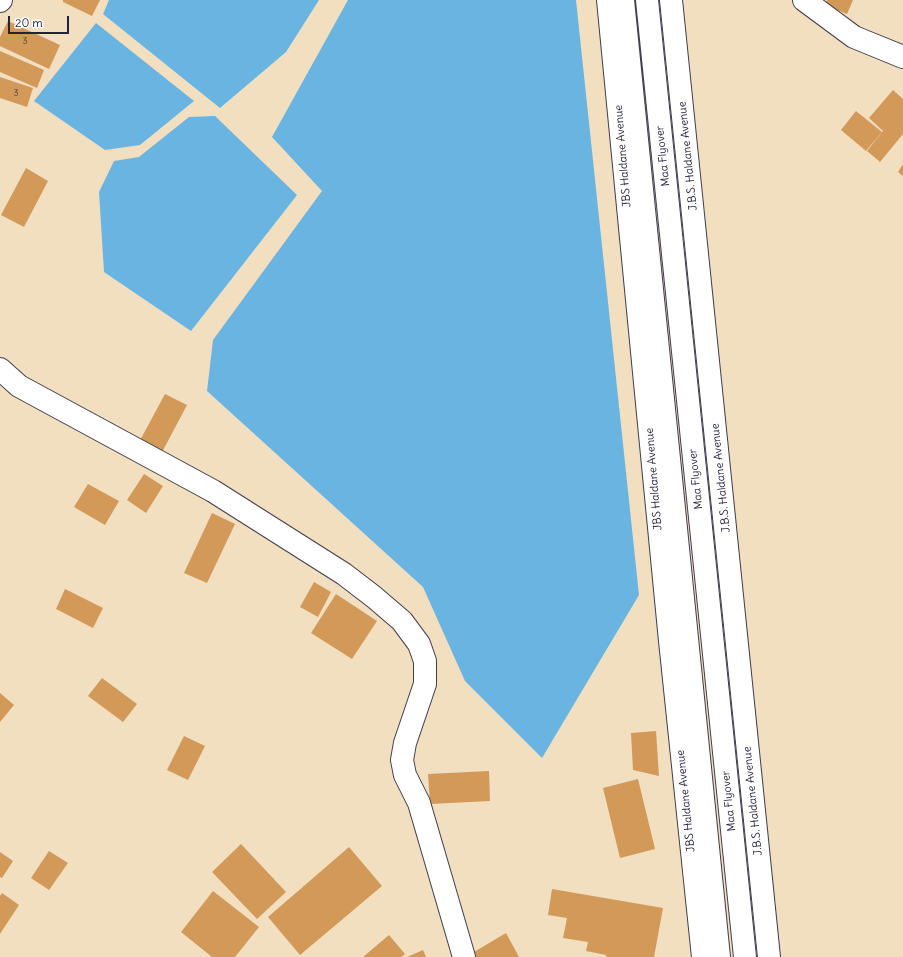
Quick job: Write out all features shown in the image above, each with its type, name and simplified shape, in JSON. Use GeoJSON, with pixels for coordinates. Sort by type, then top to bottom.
{"type":"FeatureCollection","features":[{"type":"Feature","properties":{"kind":"main road","name":"JBS Haldane Avenue"},"geometry":{"type":"LineString","coordinates":[[608,0],[670,641],[703,957]]}},
{"type":"Feature","properties":{"kind":"main road"},"geometry":{"type":"LineString","coordinates":[[623,0],[719,957]]}},
{"type":"Feature","properties":{"kind":"main road","name":"Maa Flyover"},"geometry":{"type":"LineString","coordinates":[[647,0],[745,957]]}},
{"type":"Feature","properties":{"kind":"main road","name":"J.B.S. Haldane Avenue"},"geometry":{"type":"LineString","coordinates":[[671,0],[769,957]]}},
{"type":"Feature","properties":{"kind":"main road"},"geometry":{"type":"LineString","coordinates":[[804,0],[854,37],[903,57]]}},
{"type":"Feature","properties":{"kind":"main road"},"geometry":{"type":"LineString","coordinates":[[0,369],[19,386],[213,491],[344,574],[402,621],[419,644],[425,661],[425,684],[404,743],[402,760],[405,775],[419,803],[464,957]]}},
{"type":"Feature","properties":{"kind":"water"},"geometry":{"type":"Polygon","coordinates":[[[109,0],[319,0],[286,52],[220,108],[103,14],[109,0]]]}},
{"type":"Feature","properties":{"kind":"water"},"geometry":{"type":"Polygon","coordinates":[[[348,0],[576,0],[639,595],[542,758],[465,681],[423,587],[207,391],[213,340],[322,191],[272,137],[348,0]]]}},
{"type":"Feature","properties":{"kind":"water"},"geometry":{"type":"Polygon","coordinates":[[[96,23],[194,101],[140,145],[105,150],[34,101],[96,23]]]}},
{"type":"Feature","properties":{"kind":"water"},"geometry":{"type":"Polygon","coordinates":[[[215,116],[297,195],[191,331],[104,272],[99,192],[114,161],[139,157],[189,117],[215,116]]]}},
{"type":"Feature","properties":{"kind":"building"},"geometry":{"type":"Polygon","coordinates":[[[63,0],[100,0],[92,16],[63,2],[63,0]]]}},
{"type":"Feature","properties":{"kind":"building"},"geometry":{"type":"Polygon","coordinates":[[[827,0],[853,0],[847,14],[825,5],[827,0]]]}},
{"type":"Feature","properties":{"kind":"building"},"geometry":{"type":"Polygon","coordinates":[[[8,21],[60,45],[49,69],[0,46],[0,37],[8,21]]]}},
{"type":"Feature","properties":{"kind":"building"},"geometry":{"type":"Polygon","coordinates":[[[0,51],[44,70],[37,88],[0,72],[0,51]]]}},
{"type":"Feature","properties":{"kind":"building"},"geometry":{"type":"Polygon","coordinates":[[[0,77],[33,88],[27,107],[0,98],[0,77]]]}},
{"type":"Feature","properties":{"kind":"building"},"geometry":{"type":"Polygon","coordinates":[[[893,90],[903,99],[903,134],[880,162],[867,151],[883,131],[869,118],[893,90]]]}},
{"type":"Feature","properties":{"kind":"building"},"geometry":{"type":"Polygon","coordinates":[[[856,111],[882,132],[866,151],[841,130],[856,111]]]}},
{"type":"Feature","properties":{"kind":"building"},"geometry":{"type":"Polygon","coordinates":[[[903,164],[903,176],[898,172],[903,164]]]}},
{"type":"Feature","properties":{"kind":"building"},"geometry":{"type":"Polygon","coordinates":[[[26,168],[48,181],[24,227],[1,215],[26,168]]]}},
{"type":"Feature","properties":{"kind":"building"},"geometry":{"type":"Polygon","coordinates":[[[165,394],[187,405],[159,458],[137,446],[165,394]]]}},
{"type":"Feature","properties":{"kind":"building"},"geometry":{"type":"Polygon","coordinates":[[[144,474],[163,486],[146,513],[127,500],[144,474]]]}},
{"type":"Feature","properties":{"kind":"building"},"geometry":{"type":"Polygon","coordinates":[[[88,484],[119,501],[105,525],[74,507],[88,484]]]}},
{"type":"Feature","properties":{"kind":"building"},"geometry":{"type":"Polygon","coordinates":[[[212,513],[235,524],[207,583],[184,573],[212,513]]]}},
{"type":"Feature","properties":{"kind":"building"},"geometry":{"type":"Polygon","coordinates":[[[314,582],[331,592],[318,617],[300,607],[314,582]]]}},
{"type":"Feature","properties":{"kind":"building"},"geometry":{"type":"Polygon","coordinates":[[[65,589],[103,608],[93,628],[56,609],[65,589]]]}},
{"type":"Feature","properties":{"kind":"building"},"geometry":{"type":"Polygon","coordinates":[[[336,594],[377,621],[352,659],[311,633],[336,594]]]}},
{"type":"Feature","properties":{"kind":"building"},"geometry":{"type":"Polygon","coordinates":[[[102,678],[137,704],[123,722],[88,696],[102,678]]]}},
{"type":"Feature","properties":{"kind":"building"},"geometry":{"type":"Polygon","coordinates":[[[0,693],[14,705],[0,722],[0,693]]]}},
{"type":"Feature","properties":{"kind":"building"},"geometry":{"type":"Polygon","coordinates":[[[656,731],[659,776],[633,770],[631,733],[656,731]]]}},
{"type":"Feature","properties":{"kind":"building"},"geometry":{"type":"Polygon","coordinates":[[[184,736],[205,746],[188,780],[167,770],[184,736]]]}},
{"type":"Feature","properties":{"kind":"building"},"geometry":{"type":"Polygon","coordinates":[[[489,771],[490,801],[430,804],[428,774],[489,771]]]}},
{"type":"Feature","properties":{"kind":"building"},"geometry":{"type":"Polygon","coordinates":[[[638,779],[655,849],[620,858],[603,788],[638,779]]]}},
{"type":"Feature","properties":{"kind":"building"},"geometry":{"type":"Polygon","coordinates":[[[241,844],[286,892],[257,919],[212,872],[241,844]]]}},
{"type":"Feature","properties":{"kind":"building"},"geometry":{"type":"Polygon","coordinates":[[[349,847],[382,886],[300,955],[268,917],[349,847]]]}},
{"type":"Feature","properties":{"kind":"building"},"geometry":{"type":"Polygon","coordinates":[[[49,851],[68,863],[49,890],[31,878],[49,851]]]}},
{"type":"Feature","properties":{"kind":"building"},"geometry":{"type":"Polygon","coordinates":[[[0,852],[13,861],[2,878],[0,877],[0,852]]]}},
{"type":"Feature","properties":{"kind":"building"},"geometry":{"type":"Polygon","coordinates":[[[552,889],[663,908],[654,957],[606,957],[606,955],[586,951],[588,942],[563,938],[567,918],[548,915],[552,889]]]}},
{"type":"Feature","properties":{"kind":"building"},"geometry":{"type":"Polygon","coordinates":[[[213,891],[259,927],[235,957],[212,957],[181,932],[213,891]]]}},
{"type":"Feature","properties":{"kind":"building"},"geometry":{"type":"Polygon","coordinates":[[[2,893],[19,905],[0,934],[0,896],[2,893]]]}},
{"type":"Feature","properties":{"kind":"building"},"geometry":{"type":"Polygon","coordinates":[[[506,933],[519,957],[476,957],[474,952],[506,933]]]}},
{"type":"Feature","properties":{"kind":"building"},"geometry":{"type":"Polygon","coordinates":[[[389,935],[405,954],[401,957],[363,957],[389,935]]]}},
{"type":"Feature","properties":{"kind":"building"},"geometry":{"type":"Polygon","coordinates":[[[423,950],[426,957],[407,957],[423,950]]]}}]}
